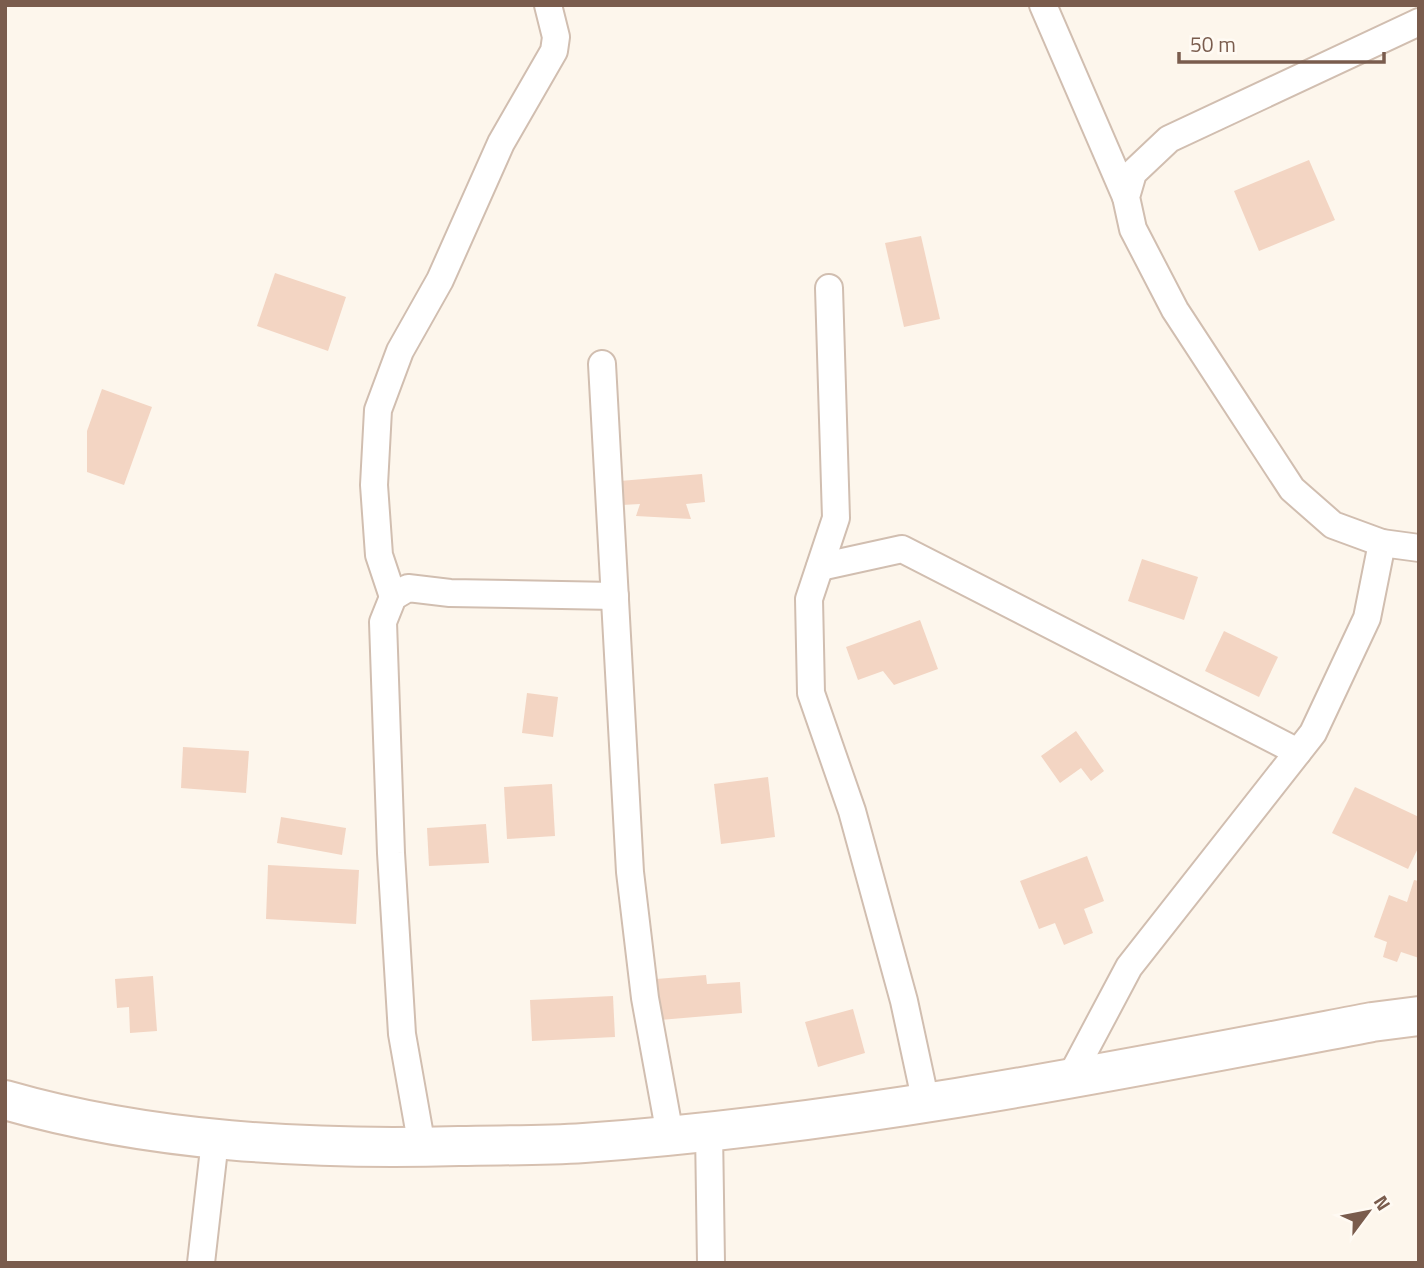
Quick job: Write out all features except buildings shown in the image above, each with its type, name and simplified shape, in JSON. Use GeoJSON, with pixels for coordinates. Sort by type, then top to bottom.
{"type":"FeatureCollection","features":[{"type":"Feature","properties":{"kind":"main road"},"geometry":{"type":"LineString","coordinates":[[5,1100],[46,1112],[215,1140],[422,1147],[582,1144],[709,1131],[926,1103],[1069,1080],[1372,1022],[1419,1016]]}},
{"type":"Feature","properties":{"kind":"street"},"geometry":{"type":"LineString","coordinates":[[393,597],[379,555],[374,485],[379,410],[400,351],[440,280],[501,143],[554,51],[554,23],[548,5]]}},
{"type":"Feature","properties":{"kind":"street"},"geometry":{"type":"LineString","coordinates":[[1043,5],[1126,197],[1133,229],[1175,310],[1292,489],[1333,525],[1382,543],[1419,548]]}},
{"type":"Feature","properties":{"kind":"street"},"geometry":{"type":"LineString","coordinates":[[1126,197],[1133,173],[1169,139],[1419,22]]}},
{"type":"Feature","properties":{"kind":"street"},"geometry":{"type":"LineString","coordinates":[[829,288],[836,517],[809,599],[811,693],[852,811],[904,1001],[926,1103]]}},
{"type":"Feature","properties":{"kind":"street"},"geometry":{"type":"LineString","coordinates":[[602,364],[630,872],[645,998],[670,1135]]}},
{"type":"Feature","properties":{"kind":"street"},"geometry":{"type":"LineString","coordinates":[[1069,1080],[1129,967],[1313,733],[1367,618],[1382,543]]}},
{"type":"Feature","properties":{"kind":"street"},"geometry":{"type":"LineString","coordinates":[[820,567],[902,549],[1298,752]]}},
{"type":"Feature","properties":{"kind":"street"},"geometry":{"type":"LineString","coordinates":[[422,1147],[402,1034],[391,853],[383,622],[393,597],[408,588],[450,593],[615,596]]}},
{"type":"Feature","properties":{"kind":"street"},"geometry":{"type":"LineString","coordinates":[[709,1131],[711,1263]]}},
{"type":"Feature","properties":{"kind":"street"},"geometry":{"type":"LineString","coordinates":[[201,1263],[215,1140]]}}]}
